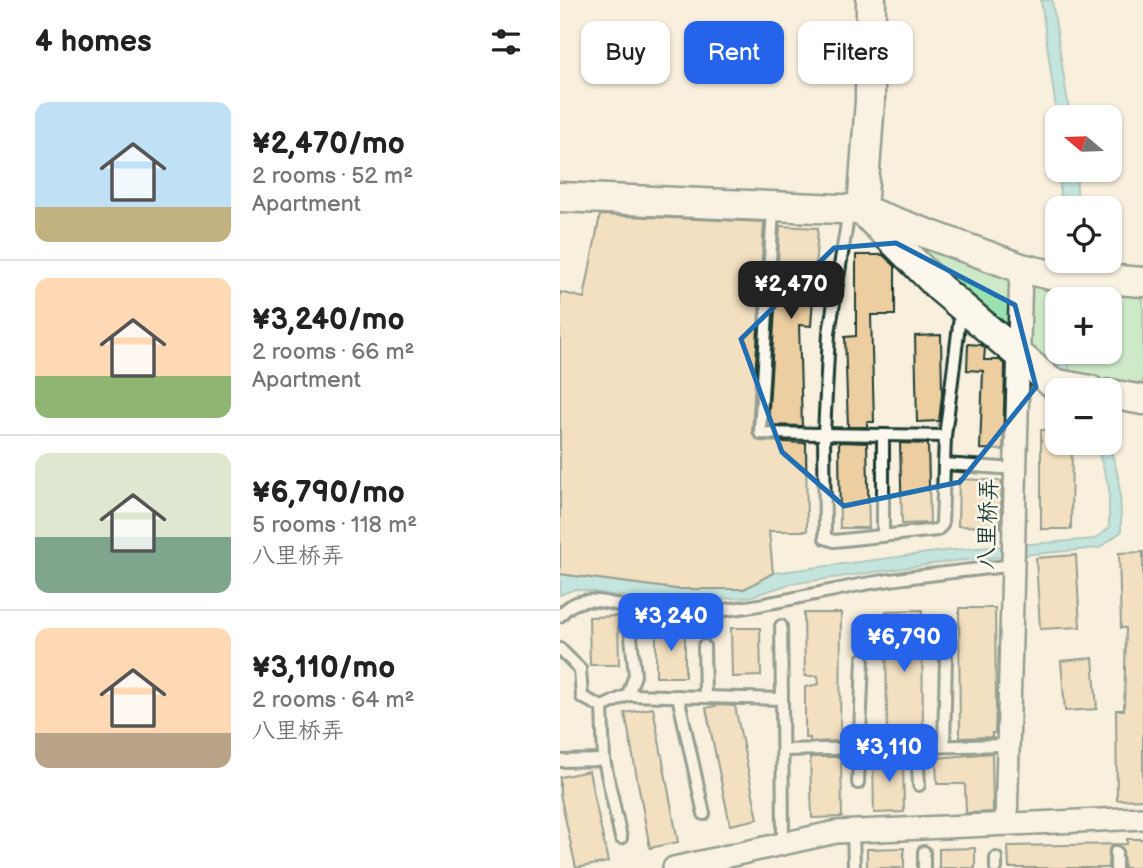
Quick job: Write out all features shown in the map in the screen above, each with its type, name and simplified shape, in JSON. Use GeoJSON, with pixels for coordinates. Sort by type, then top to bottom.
{"type":"FeatureCollection","features":[{"type":"Feature","properties":{"kind":"street"},"geometry":{"type":"LineString","coordinates":[[856,209],[870,101],[871,0]]}},
{"type":"Feature","properties":{"kind":"street"},"geometry":{"type":"LineString","coordinates":[[560,197],[856,209],[1021,268],[1051,275],[1143,282]]}},
{"type":"Feature","properties":{"kind":"street"},"geometry":{"type":"LineString","coordinates":[[856,209],[961,306],[1046,378]]}},
{"type":"Feature","properties":{"kind":"street","name":"八里桥弄"},"geometry":{"type":"LineString","coordinates":[[1006,824],[1021,268]]}},
{"type":"Feature","properties":{"kind":"street"},"geometry":{"type":"LineString","coordinates":[[1122,396],[1143,400]]}},
{"type":"Feature","properties":{"kind":"street"},"geometry":{"type":"LineString","coordinates":[[674,868],[853,831],[1143,818]]}},
{"type":"Feature","properties":{"kind":"lane"},"geometry":{"type":"LineString","coordinates":[[773,206],[760,433],[946,436]]}},
{"type":"Feature","properties":{"kind":"lane"},"geometry":{"type":"LineString","coordinates":[[856,209],[829,333],[824,434],[825,538],[834,541],[883,536],[937,530],[942,525],[946,436],[961,306]]}},
{"type":"Feature","properties":{"kind":"lane"},"geometry":{"type":"LineString","coordinates":[[883,435],[883,536]]}},
{"type":"Feature","properties":{"kind":"lane"},"geometry":{"type":"LineString","coordinates":[[944,464],[1016,470]]}},
{"type":"Feature","properties":{"kind":"lane"},"geometry":{"type":"LineString","coordinates":[[560,616],[566,608],[589,599],[657,614],[757,608],[856,586],[1013,565]]}},
{"type":"Feature","properties":{"kind":"lane"},"geometry":{"type":"LineString","coordinates":[[628,608],[635,675],[628,695]]}},
{"type":"Feature","properties":{"kind":"lane"},"geometry":{"type":"LineString","coordinates":[[781,626],[783,844]]}},
{"type":"Feature","properties":{"kind":"lane"},"geometry":{"type":"LineString","coordinates":[[704,646],[705,696]]}},
{"type":"Feature","properties":{"kind":"lane"},"geometry":{"type":"LineString","coordinates":[[560,649],[580,668],[582,697],[602,707]]}},
{"type":"Feature","properties":{"kind":"lane"},"geometry":{"type":"LineString","coordinates":[[944,746],[946,657]]}},
{"type":"Feature","properties":{"kind":"lane"},"geometry":{"type":"LineString","coordinates":[[858,783],[863,659]]}},
{"type":"Feature","properties":{"kind":"lane"},"geometry":{"type":"LineString","coordinates":[[602,707],[628,695],[782,699]]}},
{"type":"Feature","properties":{"kind":"lane"},"geometry":{"type":"LineString","coordinates":[[678,696],[704,814]]}},
{"type":"Feature","properties":{"kind":"lane"},"geometry":{"type":"LineString","coordinates":[[602,707],[604,760],[621,838]]}},
{"type":"Feature","properties":{"kind":"lane"},"geometry":{"type":"LineString","coordinates":[[783,750],[1008,745]]}},
{"type":"Feature","properties":{"kind":"lane"},"geometry":{"type":"LineString","coordinates":[[917,747],[919,785]]}},
{"type":"Feature","properties":{"kind":"lane"},"geometry":{"type":"LineString","coordinates":[[560,761],[604,760]]}},
{"type":"Feature","properties":{"kind":"lane"},"geometry":{"type":"LineString","coordinates":[[853,831],[854,868]]}},
{"type":"Feature","properties":{"kind":"lane"},"geometry":{"type":"LineString","coordinates":[[924,852],[924,868]]}},
{"type":"Feature","properties":{"kind":"lane"},"geometry":{"type":"LineString","coordinates":[[1116,852],[1116,868]]}},
{"type":"Feature","properties":{"kind":"highlighted area"},"geometry":{"type":"Polygon","coordinates":[[[896,243],[1015,305],[1036,387],[960,482],[844,506],[782,452],[741,339],[834,248],[896,243]]]}},
{"type":"Feature","properties":{"kind":"green space"},"geometry":{"type":"Polygon","coordinates":[[[862,210],[1021,268],[1045,271],[1045,273],[1143,282],[1143,400],[1122,396],[1122,378],[1047,378],[862,210]]]}},
{"type":"Feature","properties":{"kind":"water"},"geometry":{"type":"Polygon","coordinates":[[[1041,0],[1052,0],[1068,105],[1055,105],[1041,0]]]}},
{"type":"Feature","properties":{"kind":"water"},"geometry":{"type":"Polygon","coordinates":[[[1060,182],[1077,182],[1077,196],[1060,196],[1060,182]]]}},
{"type":"Feature","properties":{"kind":"water"},"geometry":{"type":"Polygon","coordinates":[[[1059,273],[1078,273],[1073,287],[1056,287],[1059,273]]]}},
{"type":"Feature","properties":{"kind":"water"},"geometry":{"type":"Polygon","coordinates":[[[1058,364],[1069,364],[1073,378],[1063,378],[1058,364]]]}},
{"type":"Feature","properties":{"kind":"water"},"geometry":{"type":"Polygon","coordinates":[[[1100,455],[1113,455],[1118,475],[1121,532],[1099,548],[954,561],[790,584],[749,597],[663,603],[575,589],[560,595],[560,574],[676,589],[744,589],[773,573],[952,550],[1095,539],[1109,528],[1109,487],[1100,455]]]}},
{"type":"Feature","properties":{"kind":"building"},"geometry":{"type":"Polygon","coordinates":[[[600,215],[764,222],[752,433],[759,441],[806,443],[807,531],[769,531],[773,573],[744,589],[676,589],[560,574],[560,292],[584,298],[600,215]]]}},
{"type":"Feature","properties":{"kind":"building"},"geometry":{"type":"Polygon","coordinates":[[[780,226],[818,228],[811,326],[799,325],[802,426],[768,425],[780,226]]]}},
{"type":"Feature","properties":{"kind":"building"},"geometry":{"type":"Polygon","coordinates":[[[856,255],[883,255],[895,266],[895,315],[871,315],[874,422],[867,422],[867,427],[848,427],[845,337],[856,336],[856,255]]]}},
{"type":"Feature","properties":{"kind":"building"},"geometry":{"type":"Polygon","coordinates":[[[941,335],[942,395],[939,421],[917,422],[915,336],[941,335]]]}},
{"type":"Feature","properties":{"kind":"building"},"geometry":{"type":"Polygon","coordinates":[[[968,344],[985,348],[984,360],[1000,360],[1005,365],[1003,450],[980,449],[983,371],[967,370],[968,344]]]}},
{"type":"Feature","properties":{"kind":"building"},"geometry":{"type":"Polygon","coordinates":[[[1041,430],[1045,430],[1045,455],[1072,455],[1071,529],[1041,529],[1041,430]]]}},
{"type":"Feature","properties":{"kind":"building"},"geometry":{"type":"Polygon","coordinates":[[[839,442],[867,443],[869,528],[840,528],[839,442]]]}},
{"type":"Feature","properties":{"kind":"building"},"geometry":{"type":"Polygon","coordinates":[[[900,443],[928,444],[930,523],[902,524],[900,443]]]}},
{"type":"Feature","properties":{"kind":"building"},"geometry":{"type":"Polygon","coordinates":[[[959,479],[1002,481],[1000,527],[958,526],[959,479]]]}},
{"type":"Feature","properties":{"kind":"building"},"geometry":{"type":"Polygon","coordinates":[[[1143,552],[1143,799],[1117,800],[1116,710],[1124,710],[1126,628],[1121,628],[1119,553],[1143,552]]]}},
{"type":"Feature","properties":{"kind":"building"},"geometry":{"type":"Polygon","coordinates":[[[1076,555],[1080,627],[1040,629],[1036,558],[1076,555]]]}},
{"type":"Feature","properties":{"kind":"building"},"geometry":{"type":"Polygon","coordinates":[[[959,608],[995,608],[996,706],[995,733],[992,733],[992,737],[960,738],[959,608]]]}},
{"type":"Feature","properties":{"kind":"building"},"geometry":{"type":"Polygon","coordinates":[[[922,610],[923,735],[903,735],[903,739],[887,740],[886,611],[922,610]]]}},
{"type":"Feature","properties":{"kind":"building"},"geometry":{"type":"Polygon","coordinates":[[[804,613],[841,613],[840,741],[810,742],[810,738],[805,738],[805,687],[819,684],[818,676],[805,676],[804,613]]]}},
{"type":"Feature","properties":{"kind":"building"},"geometry":{"type":"Polygon","coordinates":[[[618,616],[619,665],[590,665],[589,617],[618,616]]]}},
{"type":"Feature","properties":{"kind":"building"},"geometry":{"type":"Polygon","coordinates":[[[685,628],[685,677],[656,677],[656,629],[685,628]]]}},
{"type":"Feature","properties":{"kind":"building"},"geometry":{"type":"Polygon","coordinates":[[[731,628],[760,628],[761,676],[732,677],[731,628]]]}},
{"type":"Feature","properties":{"kind":"building"},"geometry":{"type":"Polygon","coordinates":[[[1093,658],[1097,709],[1065,711],[1061,661],[1093,658]]]}},
{"type":"Feature","properties":{"kind":"building"},"geometry":{"type":"Polygon","coordinates":[[[735,706],[758,819],[730,825],[706,708],[735,706]]]}},
{"type":"Feature","properties":{"kind":"building"},"geometry":{"type":"Polygon","coordinates":[[[653,708],[678,842],[650,848],[625,713],[653,708]]]}},
{"type":"Feature","properties":{"kind":"building"},"geometry":{"type":"Polygon","coordinates":[[[992,753],[993,812],[966,813],[965,784],[937,784],[936,758],[992,753]]]}},
{"type":"Feature","properties":{"kind":"building"},"geometry":{"type":"Polygon","coordinates":[[[903,755],[904,812],[874,813],[873,758],[903,755]]]}},
{"type":"Feature","properties":{"kind":"building"},"geometry":{"type":"Polygon","coordinates":[[[810,757],[841,757],[842,817],[812,818],[810,757]]]}},
{"type":"Feature","properties":{"kind":"building"},"geometry":{"type":"Polygon","coordinates":[[[589,771],[608,862],[576,868],[560,794],[560,777],[589,771]]]}},
{"type":"Feature","properties":{"kind":"building"},"geometry":{"type":"Polygon","coordinates":[[[1127,839],[1143,839],[1143,868],[1124,868],[1123,849],[1117,844],[1127,844],[1127,839]]]}},
{"type":"Feature","properties":{"kind":"building"},"geometry":{"type":"Polygon","coordinates":[[[1117,844],[1109,849],[1108,868],[1009,868],[1008,846],[1117,844]]]}},
{"type":"Feature","properties":{"kind":"building"},"geometry":{"type":"Polygon","coordinates":[[[904,848],[904,868],[867,868],[867,849],[904,848]]]}},
{"type":"Feature","properties":{"kind":"building"},"geometry":{"type":"Polygon","coordinates":[[[975,848],[975,868],[939,868],[939,849],[975,848]]]}}]}
